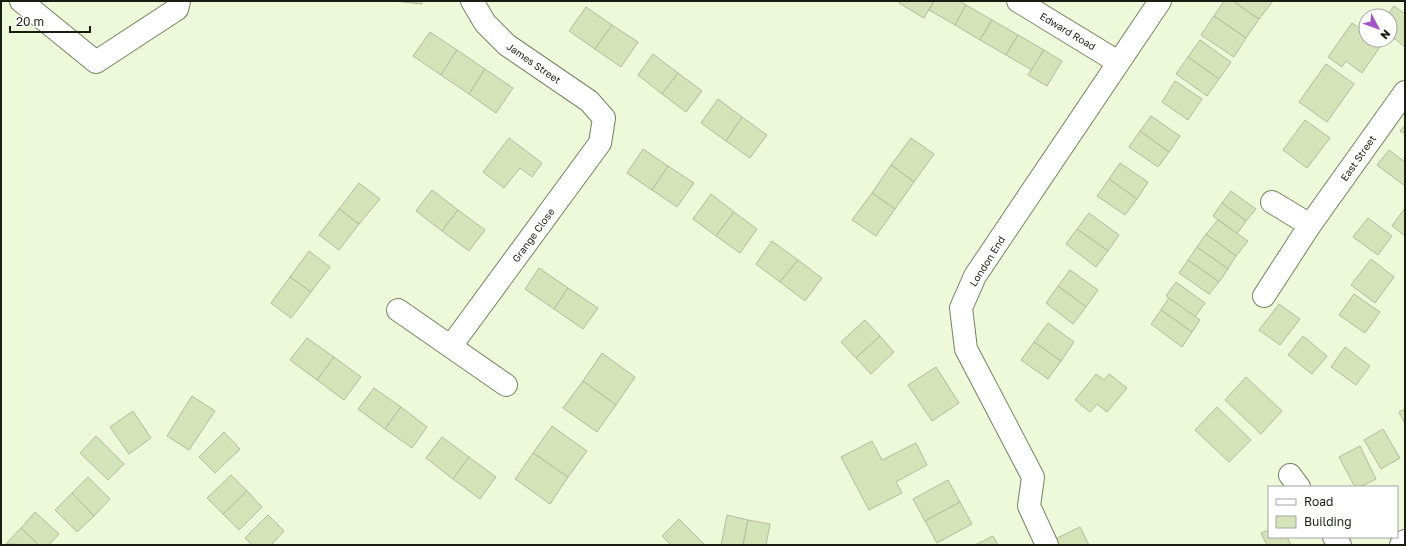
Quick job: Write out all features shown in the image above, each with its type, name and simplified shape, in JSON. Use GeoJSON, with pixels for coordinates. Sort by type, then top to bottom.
{"type":"FeatureCollection","features":[{"type":"Feature","properties":{"kind":"street"},"geometry":{"type":"LineString","coordinates":[[21,1],[96,62],[177,9],[179,1]]}},
{"type":"Feature","properties":{"kind":"street","name":"James Street"},"geometry":{"type":"LineString","coordinates":[[472,1],[485,23],[507,45],[589,101],[604,118]]}},
{"type":"Feature","properties":{"kind":"street","name":"Edward Road"},"geometry":{"type":"LineString","coordinates":[[1018,1],[1118,62]]}},
{"type":"Feature","properties":{"kind":"street","name":"London End"},"geometry":{"type":"LineString","coordinates":[[1047,545],[1029,506],[1033,477],[966,349],[961,308],[975,276],[1160,1]]}},
{"type":"Feature","properties":{"kind":"street","name":"East Street"},"geometry":{"type":"LineString","coordinates":[[1264,296],[1310,225],[1405,92]]}},
{"type":"Feature","properties":{"kind":"street","name":"Grange Close"},"geometry":{"type":"LineString","coordinates":[[451,346],[600,143],[604,118]]}},
{"type":"Feature","properties":{"kind":"street"},"geometry":{"type":"LineString","coordinates":[[1272,202],[1310,225]]}},
{"type":"Feature","properties":{"kind":"street"},"geometry":{"type":"LineString","coordinates":[[398,310],[506,385]]}},
{"type":"Feature","properties":{"kind":"street"},"geometry":{"type":"LineString","coordinates":[[1400,545],[1405,540]]}},
{"type":"Feature","properties":{"kind":"building"},"geometry":{"type":"Polygon","coordinates":[[[394,1],[422,1],[422,4],[394,1]]]}},
{"type":"Feature","properties":{"kind":"building"},"geometry":{"type":"Polygon","coordinates":[[[901,1],[934,1],[924,18],[899,3],[901,1]]]}},
{"type":"Feature","properties":{"kind":"building"},"geometry":{"type":"Polygon","coordinates":[[[934,1],[960,1],[966,5],[955,25],[929,10],[934,1]]]}},
{"type":"Feature","properties":{"kind":"building"},"geometry":{"type":"Polygon","coordinates":[[[1224,1],[1233,1],[1259,19],[1246,38],[1214,16],[1224,1]]]}},
{"type":"Feature","properties":{"kind":"building"},"geometry":{"type":"Polygon","coordinates":[[[1233,1],[1273,1],[1259,19],[1233,1]]]}},
{"type":"Feature","properties":{"kind":"building"},"geometry":{"type":"Polygon","coordinates":[[[966,5],[992,20],[980,40],[955,25],[966,5]]]}},
{"type":"Feature","properties":{"kind":"building"},"geometry":{"type":"Polygon","coordinates":[[[586,7],[612,25],[595,49],[569,31],[586,7]]]}},
{"type":"Feature","properties":{"kind":"building"},"geometry":{"type":"Polygon","coordinates":[[[1398,9],[1405,14],[1405,47],[1398,41],[1398,9]]]}},
{"type":"Feature","properties":{"kind":"building"},"geometry":{"type":"Polygon","coordinates":[[[1214,16],[1246,38],[1234,57],[1201,35],[1214,16]]]}},
{"type":"Feature","properties":{"kind":"building"},"geometry":{"type":"Polygon","coordinates":[[[992,20],[1018,35],[1006,55],[980,40],[992,20]]]}},
{"type":"Feature","properties":{"kind":"building"},"geometry":{"type":"Polygon","coordinates":[[[1352,23],[1358,27],[1358,48],[1379,48],[1362,73],[1346,61],[1342,67],[1328,57],[1352,23]]]}},
{"type":"Feature","properties":{"kind":"building"},"geometry":{"type":"Polygon","coordinates":[[[612,25],[638,42],[621,67],[595,49],[612,25]]]}},
{"type":"Feature","properties":{"kind":"building"},"geometry":{"type":"Polygon","coordinates":[[[430,32],[457,50],[441,75],[413,56],[430,32]]]}},
{"type":"Feature","properties":{"kind":"building"},"geometry":{"type":"Polygon","coordinates":[[[1018,35],[1044,50],[1032,70],[1006,55],[1018,35]]]}},
{"type":"Feature","properties":{"kind":"building"},"geometry":{"type":"Polygon","coordinates":[[[1200,40],[1231,62],[1219,79],[1188,57],[1200,40]]]}},
{"type":"Feature","properties":{"kind":"building"},"geometry":{"type":"Polygon","coordinates":[[[457,50],[485,69],[469,94],[441,75],[457,50]]]}},
{"type":"Feature","properties":{"kind":"building"},"geometry":{"type":"Polygon","coordinates":[[[1044,50],[1062,61],[1047,86],[1028,75],[1044,50]]]}},
{"type":"Feature","properties":{"kind":"building"},"geometry":{"type":"Polygon","coordinates":[[[653,54],[678,73],[662,94],[638,75],[653,54]]]}},
{"type":"Feature","properties":{"kind":"building"},"geometry":{"type":"Polygon","coordinates":[[[1188,57],[1219,79],[1207,96],[1176,74],[1188,57]]]}},
{"type":"Feature","properties":{"kind":"building"},"geometry":{"type":"Polygon","coordinates":[[[1326,64],[1354,84],[1327,122],[1299,102],[1326,64]]]}},
{"type":"Feature","properties":{"kind":"building"},"geometry":{"type":"Polygon","coordinates":[[[485,69],[513,88],[496,113],[469,94],[485,69]]]}},
{"type":"Feature","properties":{"kind":"building"},"geometry":{"type":"Polygon","coordinates":[[[678,73],[702,91],[686,112],[662,94],[678,73]]]}},
{"type":"Feature","properties":{"kind":"building"},"geometry":{"type":"Polygon","coordinates":[[[1175,81],[1202,99],[1188,120],[1162,102],[1175,81]]]}},
{"type":"Feature","properties":{"kind":"building"},"geometry":{"type":"Polygon","coordinates":[[[718,99],[742,117],[726,141],[701,123],[718,99]]]}},
{"type":"Feature","properties":{"kind":"building"},"geometry":{"type":"Polygon","coordinates":[[[1151,116],[1180,136],[1169,152],[1140,131],[1151,116]]]}},
{"type":"Feature","properties":{"kind":"building"},"geometry":{"type":"Polygon","coordinates":[[[742,117],[767,135],[750,158],[726,141],[742,117]]]}},
{"type":"Feature","properties":{"kind":"building"},"geometry":{"type":"Polygon","coordinates":[[[1305,120],[1330,138],[1307,168],[1283,150],[1305,120]]]}},
{"type":"Feature","properties":{"kind":"building"},"geometry":{"type":"Polygon","coordinates":[[[1405,125],[1405,134],[1400,131],[1405,125]]]}},
{"type":"Feature","properties":{"kind":"building"},"geometry":{"type":"Polygon","coordinates":[[[1140,131],[1169,152],[1158,167],[1129,147],[1140,131]]]}},
{"type":"Feature","properties":{"kind":"building"},"geometry":{"type":"Polygon","coordinates":[[[509,138],[542,163],[532,177],[520,168],[504,188],[483,172],[509,138]]]}},
{"type":"Feature","properties":{"kind":"building"},"geometry":{"type":"Polygon","coordinates":[[[911,138],[934,154],[914,182],[891,165],[911,138]]]}},
{"type":"Feature","properties":{"kind":"building"},"geometry":{"type":"Polygon","coordinates":[[[643,149],[668,166],[652,190],[627,173],[643,149]]]}},
{"type":"Feature","properties":{"kind":"building"},"geometry":{"type":"Polygon","coordinates":[[[1389,150],[1405,162],[1405,186],[1377,165],[1389,150]]]}},
{"type":"Feature","properties":{"kind":"building"},"geometry":{"type":"Polygon","coordinates":[[[1120,163],[1148,182],[1137,199],[1109,179],[1120,163]]]}},
{"type":"Feature","properties":{"kind":"building"},"geometry":{"type":"Polygon","coordinates":[[[891,165],[914,182],[895,209],[872,193],[891,165]]]}},
{"type":"Feature","properties":{"kind":"building"},"geometry":{"type":"Polygon","coordinates":[[[668,166],[694,183],[677,207],[652,190],[668,166]]]}},
{"type":"Feature","properties":{"kind":"building"},"geometry":{"type":"Polygon","coordinates":[[[1109,179],[1137,199],[1125,215],[1097,196],[1109,179]]]}},
{"type":"Feature","properties":{"kind":"building"},"geometry":{"type":"Polygon","coordinates":[[[359,183],[380,199],[359,224],[339,209],[359,183]]]}},
{"type":"Feature","properties":{"kind":"building"},"geometry":{"type":"Polygon","coordinates":[[[432,190],[458,210],[442,231],[416,211],[432,190]]]}},
{"type":"Feature","properties":{"kind":"building"},"geometry":{"type":"Polygon","coordinates":[[[1231,191],[1256,209],[1246,221],[1222,203],[1231,191]]]}},
{"type":"Feature","properties":{"kind":"building"},"geometry":{"type":"Polygon","coordinates":[[[872,193],[895,209],[876,236],[852,220],[872,193]]]}},
{"type":"Feature","properties":{"kind":"building"},"geometry":{"type":"Polygon","coordinates":[[[711,194],[734,212],[716,236],[693,219],[711,194]]]}},
{"type":"Feature","properties":{"kind":"building"},"geometry":{"type":"Polygon","coordinates":[[[1222,203],[1246,221],[1237,234],[1213,216],[1222,203]]]}},
{"type":"Feature","properties":{"kind":"building"},"geometry":{"type":"Polygon","coordinates":[[[1405,208],[1405,236],[1392,226],[1405,208]]]}},
{"type":"Feature","properties":{"kind":"building"},"geometry":{"type":"Polygon","coordinates":[[[339,209],[359,224],[339,250],[319,235],[339,209]]]}},
{"type":"Feature","properties":{"kind":"building"},"geometry":{"type":"Polygon","coordinates":[[[458,210],[485,230],[469,251],[442,231],[458,210]]]}},
{"type":"Feature","properties":{"kind":"building"},"geometry":{"type":"Polygon","coordinates":[[[734,212],[757,229],[740,253],[716,236],[734,212]]]}},
{"type":"Feature","properties":{"kind":"building"},"geometry":{"type":"Polygon","coordinates":[[[1089,213],[1119,235],[1108,251],[1077,229],[1089,213]]]}},
{"type":"Feature","properties":{"kind":"building"},"geometry":{"type":"Polygon","coordinates":[[[1368,218],[1392,236],[1378,255],[1353,237],[1368,218]]]}},
{"type":"Feature","properties":{"kind":"building"},"geometry":{"type":"Polygon","coordinates":[[[1218,220],[1248,241],[1236,256],[1206,234],[1218,220]]]}},
{"type":"Feature","properties":{"kind":"building"},"geometry":{"type":"Polygon","coordinates":[[[1077,229],[1108,251],[1096,267],[1066,244],[1077,229]]]}},
{"type":"Feature","properties":{"kind":"building"},"geometry":{"type":"Polygon","coordinates":[[[1206,234],[1236,256],[1228,269],[1197,247],[1206,234]]]}},
{"type":"Feature","properties":{"kind":"building"},"geometry":{"type":"Polygon","coordinates":[[[772,241],[798,260],[780,282],[756,264],[772,241]]]}},
{"type":"Feature","properties":{"kind":"building"},"geometry":{"type":"Polygon","coordinates":[[[1197,247],[1228,269],[1219,282],[1188,260],[1197,247]]]}},
{"type":"Feature","properties":{"kind":"building"},"geometry":{"type":"Polygon","coordinates":[[[309,251],[330,267],[311,292],[290,277],[309,251]]]}},
{"type":"Feature","properties":{"kind":"building"},"geometry":{"type":"Polygon","coordinates":[[[1371,259],[1394,277],[1375,303],[1351,285],[1371,259]]]}},
{"type":"Feature","properties":{"kind":"building"},"geometry":{"type":"Polygon","coordinates":[[[798,260],[822,278],[805,301],[780,282],[798,260]]]}},
{"type":"Feature","properties":{"kind":"building"},"geometry":{"type":"Polygon","coordinates":[[[1188,260],[1219,282],[1209,294],[1179,273],[1188,260]]]}},
{"type":"Feature","properties":{"kind":"building"},"geometry":{"type":"Polygon","coordinates":[[[539,268],[568,288],[554,309],[525,289],[539,268]]]}},
{"type":"Feature","properties":{"kind":"building"},"geometry":{"type":"Polygon","coordinates":[[[1070,270],[1098,290],[1086,307],[1058,286],[1070,270]]]}},
{"type":"Feature","properties":{"kind":"building"},"geometry":{"type":"Polygon","coordinates":[[[290,277],[311,292],[291,318],[271,303],[290,277]]]}},
{"type":"Feature","properties":{"kind":"building"},"geometry":{"type":"Polygon","coordinates":[[[1176,282],[1205,303],[1195,317],[1166,296],[1176,282]]]}},
{"type":"Feature","properties":{"kind":"building"},"geometry":{"type":"Polygon","coordinates":[[[1058,286],[1086,307],[1073,324],[1046,303],[1058,286]]]}},
{"type":"Feature","properties":{"kind":"building"},"geometry":{"type":"Polygon","coordinates":[[[568,288],[598,308],[583,329],[554,309],[568,288]]]}},
{"type":"Feature","properties":{"kind":"building"},"geometry":{"type":"Polygon","coordinates":[[[1354,294],[1380,312],[1365,333],[1339,315],[1354,294]]]}},
{"type":"Feature","properties":{"kind":"building"},"geometry":{"type":"Polygon","coordinates":[[[1169,298],[1200,320],[1192,332],[1161,310],[1169,298]]]}},
{"type":"Feature","properties":{"kind":"building"},"geometry":{"type":"Polygon","coordinates":[[[1279,304],[1300,319],[1280,345],[1259,330],[1279,304]]]}},
{"type":"Feature","properties":{"kind":"building"},"geometry":{"type":"Polygon","coordinates":[[[1161,310],[1192,332],[1182,347],[1151,324],[1161,310]]]}},
{"type":"Feature","properties":{"kind":"building"},"geometry":{"type":"Polygon","coordinates":[[[865,320],[880,336],[856,358],[841,342],[865,320]]]}},
{"type":"Feature","properties":{"kind":"building"},"geometry":{"type":"Polygon","coordinates":[[[1048,323],[1074,342],[1061,361],[1034,342],[1048,323]]]}},
{"type":"Feature","properties":{"kind":"building"},"geometry":{"type":"Polygon","coordinates":[[[880,336],[894,352],[871,374],[856,358],[880,336]]]}},
{"type":"Feature","properties":{"kind":"building"},"geometry":{"type":"Polygon","coordinates":[[[1303,336],[1327,356],[1312,374],[1288,355],[1303,336]]]}},
{"type":"Feature","properties":{"kind":"building"},"geometry":{"type":"Polygon","coordinates":[[[307,338],[334,357],[317,380],[290,360],[307,338]]]}},
{"type":"Feature","properties":{"kind":"building"},"geometry":{"type":"Polygon","coordinates":[[[1034,342],[1061,361],[1048,379],[1021,360],[1034,342]]]}},
{"type":"Feature","properties":{"kind":"building"},"geometry":{"type":"Polygon","coordinates":[[[1345,347],[1370,366],[1356,385],[1331,367],[1345,347]]]}},
{"type":"Feature","properties":{"kind":"building"},"geometry":{"type":"Polygon","coordinates":[[[602,353],[635,377],[616,405],[583,381],[602,353]]]}},
{"type":"Feature","properties":{"kind":"building"},"geometry":{"type":"Polygon","coordinates":[[[334,357],[361,377],[344,400],[317,380],[334,357]]]}},
{"type":"Feature","properties":{"kind":"building"},"geometry":{"type":"Polygon","coordinates":[[[936,367],[959,403],[932,421],[908,385],[936,367]]]}},
{"type":"Feature","properties":{"kind":"building"},"geometry":{"type":"Polygon","coordinates":[[[1096,374],[1104,380],[1109,374],[1127,388],[1107,412],[1097,404],[1090,412],[1075,400],[1096,374]]]}},
{"type":"Feature","properties":{"kind":"building"},"geometry":{"type":"Polygon","coordinates":[[[1246,377],[1282,411],[1261,434],[1225,400],[1246,377]]]}},
{"type":"Feature","properties":{"kind":"building"},"geometry":{"type":"Polygon","coordinates":[[[583,381],[616,405],[597,432],[563,408],[583,381]]]}},
{"type":"Feature","properties":{"kind":"building"},"geometry":{"type":"Polygon","coordinates":[[[374,388],[401,407],[385,429],[358,409],[374,388]]]}},
{"type":"Feature","properties":{"kind":"building"},"geometry":{"type":"Polygon","coordinates":[[[192,396],[215,411],[189,450],[167,436],[192,396]]]}},
{"type":"Feature","properties":{"kind":"building"},"geometry":{"type":"Polygon","coordinates":[[[401,407],[427,427],[412,448],[385,429],[401,407]]]}},
{"type":"Feature","properties":{"kind":"building"},"geometry":{"type":"Polygon","coordinates":[[[1217,407],[1251,440],[1229,462],[1195,430],[1217,407]]]}},
{"type":"Feature","properties":{"kind":"building"},"geometry":{"type":"Polygon","coordinates":[[[1405,409],[1405,424],[1399,412],[1405,409]]]}},
{"type":"Feature","properties":{"kind":"building"},"geometry":{"type":"Polygon","coordinates":[[[133,411],[151,438],[129,454],[110,427],[133,411]]]}},
{"type":"Feature","properties":{"kind":"building"},"geometry":{"type":"Polygon","coordinates":[[[552,426],[587,451],[568,477],[533,453],[552,426]]]}},
{"type":"Feature","properties":{"kind":"building"},"geometry":{"type":"Polygon","coordinates":[[[1383,429],[1400,458],[1381,469],[1364,440],[1383,429]]]}},
{"type":"Feature","properties":{"kind":"building"},"geometry":{"type":"Polygon","coordinates":[[[224,432],[240,449],[215,473],[199,457],[224,432]]]}},
{"type":"Feature","properties":{"kind":"building"},"geometry":{"type":"Polygon","coordinates":[[[96,436],[124,464],[108,480],[80,453],[96,436]]]}},
{"type":"Feature","properties":{"kind":"building"},"geometry":{"type":"Polygon","coordinates":[[[442,437],[469,457],[453,479],[426,458],[442,437]]]}},
{"type":"Feature","properties":{"kind":"building"},"geometry":{"type":"Polygon","coordinates":[[[872,441],[882,460],[916,443],[927,465],[896,482],[902,493],[869,510],[841,457],[872,441]]]}},
{"type":"Feature","properties":{"kind":"building"},"geometry":{"type":"Polygon","coordinates":[[[1360,446],[1376,479],[1362,486],[1354,486],[1339,457],[1360,446]]]}},
{"type":"Feature","properties":{"kind":"building"},"geometry":{"type":"Polygon","coordinates":[[[533,453],[568,477],[550,504],[515,479],[533,453]]]}},
{"type":"Feature","properties":{"kind":"building"},"geometry":{"type":"Polygon","coordinates":[[[469,457],[496,477],[480,499],[453,479],[469,457]]]}},
{"type":"Feature","properties":{"kind":"building"},"geometry":{"type":"Polygon","coordinates":[[[231,475],[247,491],[223,514],[207,498],[231,475]]]}},
{"type":"Feature","properties":{"kind":"building"},"geometry":{"type":"Polygon","coordinates":[[[88,477],[110,499],[94,516],[72,493],[88,477]]]}},
{"type":"Feature","properties":{"kind":"building"},"geometry":{"type":"Polygon","coordinates":[[[948,480],[960,502],[925,521],[913,499],[948,480]]]}},
{"type":"Feature","properties":{"kind":"building"},"geometry":{"type":"Polygon","coordinates":[[[247,491],[262,507],[239,530],[223,514],[247,491]]]}},
{"type":"Feature","properties":{"kind":"building"},"geometry":{"type":"Polygon","coordinates":[[[72,493],[94,516],[77,532],[55,510],[72,493]]]}},
{"type":"Feature","properties":{"kind":"building"},"geometry":{"type":"Polygon","coordinates":[[[960,502],[972,524],[937,543],[925,521],[960,502]]]}},
{"type":"Feature","properties":{"kind":"building"},"geometry":{"type":"Polygon","coordinates":[[[35,512],[59,534],[49,545],[39,545],[21,528],[35,512]]]}},
{"type":"Feature","properties":{"kind":"building"},"geometry":{"type":"Polygon","coordinates":[[[268,515],[284,531],[271,545],[252,545],[245,538],[268,515]]]}},
{"type":"Feature","properties":{"kind":"building"},"geometry":{"type":"Polygon","coordinates":[[[727,515],[748,520],[743,545],[721,545],[727,515]]]}},
{"type":"Feature","properties":{"kind":"building"},"geometry":{"type":"Polygon","coordinates":[[[679,519],[704,544],[703,545],[671,545],[662,536],[679,519]]]}},
{"type":"Feature","properties":{"kind":"building"},"geometry":{"type":"Polygon","coordinates":[[[748,520],[770,524],[766,545],[743,545],[748,520]]]}},
{"type":"Feature","properties":{"kind":"building"},"geometry":{"type":"Polygon","coordinates":[[[1080,527],[1089,545],[1058,545],[1055,539],[1080,527]]]}},
{"type":"Feature","properties":{"kind":"building"},"geometry":{"type":"Polygon","coordinates":[[[21,528],[39,545],[6,544],[21,528]]]}},
{"type":"Feature","properties":{"kind":"building"},"geometry":{"type":"Polygon","coordinates":[[[1268,530],[1268,538],[1288,538],[1291,545],[1267,545],[1261,533],[1268,530]]]}},
{"type":"Feature","properties":{"kind":"building"},"geometry":{"type":"Polygon","coordinates":[[[993,536],[998,545],[975,545],[993,536]]]}}]}
